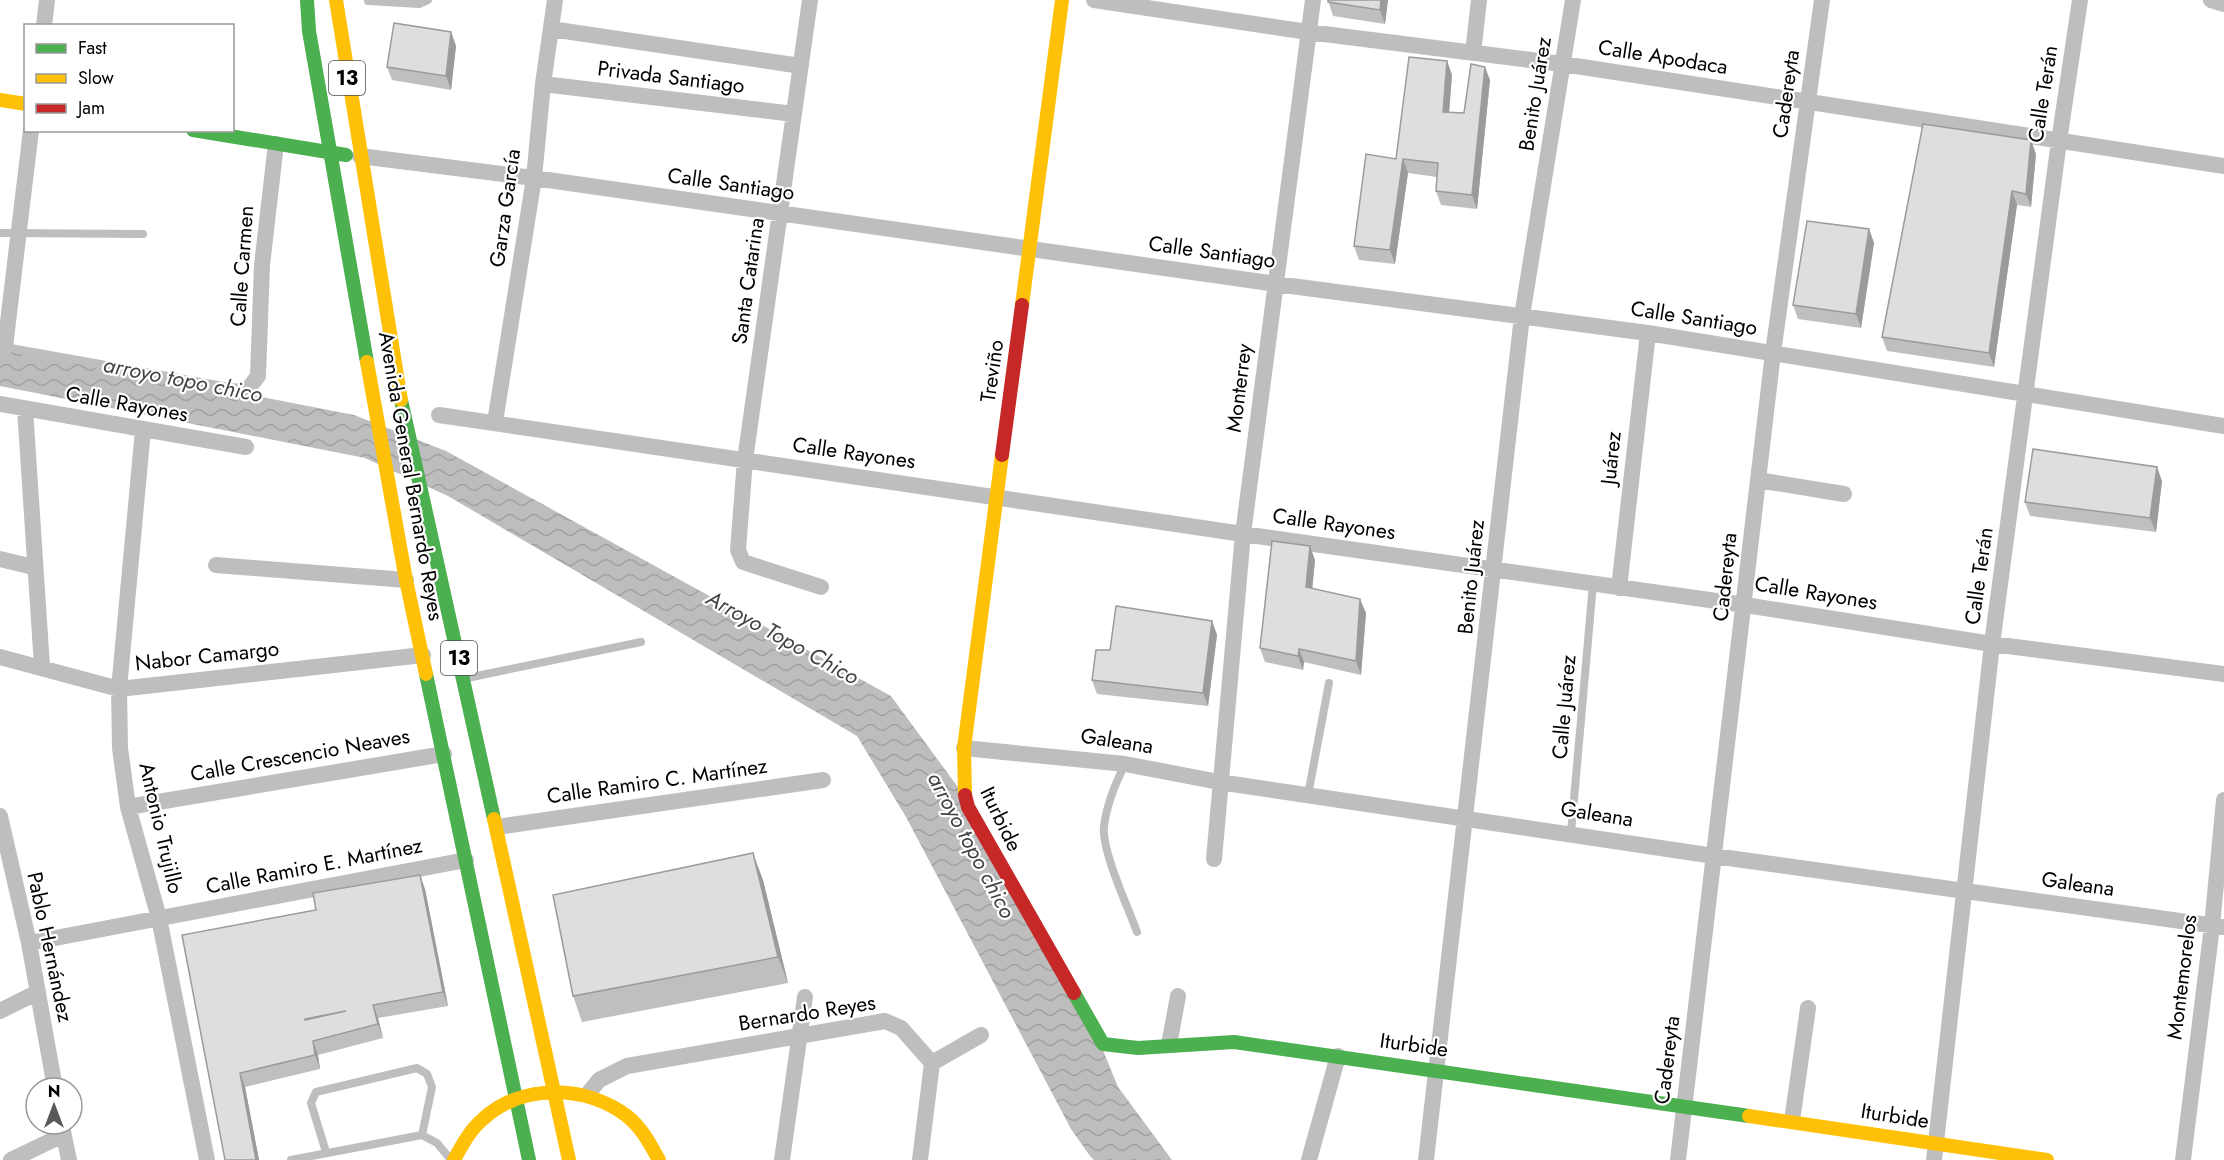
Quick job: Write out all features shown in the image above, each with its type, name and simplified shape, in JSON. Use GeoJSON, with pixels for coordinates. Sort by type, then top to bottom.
{"type":"FeatureCollection","features":[{"type":"Feature","properties":{"kind":"main road","name":"Avenida General Bernardo Reyes"},"geometry":{"type":"LineString","coordinates":[[307,0],[309,31],[406,580],[530,1160]]}},
{"type":"Feature","properties":{"kind":"main road","name":"Avenida General Bernardo Reyes"},"geometry":{"type":"LineString","coordinates":[[336,0],[397,382],[569,1160]]}},
{"type":"Feature","properties":{"kind":"main road","name":"Treviño"},"geometry":{"type":"LineString","coordinates":[[964,747],[1062,0]]}},
{"type":"Feature","properties":{"kind":"main road"},"geometry":{"type":"LineString","coordinates":[[0,100],[24,104]]}},
{"type":"Feature","properties":{"kind":"main road","name":"Calle Santiago"},"geometry":{"type":"LineString","coordinates":[[205,132],[360,156]]}},
{"type":"Feature","properties":{"kind":"main road","name":"Iturbide"},"geometry":{"type":"LineString","coordinates":[[964,747],[963,790],[968,807],[1091,1027],[1103,1044],[1138,1048],[1234,1042],[1792,1121],[1935,1152],[2048,1160]]}},
{"type":"Feature","properties":{"kind":"main road"},"geometry":{"type":"LineString","coordinates":[[453,1160],[468,1135],[490,1113],[517,1098],[554,1091],[587,1095],[618,1109],[643,1132],[659,1160]]}},
{"type":"Feature","properties":{"kind":"street"},"geometry":{"type":"LineString","coordinates":[[44,24],[47,0]]}},
{"type":"Feature","properties":{"kind":"street","name":"Garza García"},"geometry":{"type":"LineString","coordinates":[[495,422],[534,178],[543,84],[555,0]]}},
{"type":"Feature","properties":{"kind":"street","name":"Santa Catarina"},"geometry":{"type":"LineString","coordinates":[[810,0],[745,460],[738,550],[743,562],[821,586]]}},
{"type":"Feature","properties":{"kind":"street","name":"Calle Apodaca"},"geometry":{"type":"LineString","coordinates":[[1094,0],[1308,32],[1563,64],[2224,166]]}},
{"type":"Feature","properties":{"kind":"street","name":"Monterrey"},"geometry":{"type":"LineString","coordinates":[[1214,859],[1219,782],[1243,534],[1313,0]]}},
{"type":"Feature","properties":{"kind":"street"},"geometry":{"type":"LineString","coordinates":[[1473,53],[1479,0]]}},
{"type":"Feature","properties":{"kind":"street","name":"Benito Juárez"},"geometry":{"type":"LineString","coordinates":[[1426,1160],[1522,316],[1573,0]]}},
{"type":"Feature","properties":{"kind":"street","name":"Cadereyta"},"geometry":{"type":"LineString","coordinates":[[1678,1160],[1773,353],[1822,0]]}},
{"type":"Feature","properties":{"kind":"street","name":"Calle Terán"},"geometry":{"type":"LineString","coordinates":[[1935,1152],[1992,644],[2080,0]]}},
{"type":"Feature","properties":{"kind":"street"},"geometry":{"type":"LineString","coordinates":[[2211,0],[2224,4]]}},
{"type":"Feature","properties":{"kind":"street"},"geometry":{"type":"LineString","coordinates":[[551,29],[801,66]]}},
{"type":"Feature","properties":{"kind":"street","name":"Privada Santiago"},"geometry":{"type":"LineString","coordinates":[[543,84],[794,114]]}},
{"type":"Feature","properties":{"kind":"street"},"geometry":{"type":"LineString","coordinates":[[2,346],[31,132]]}},
{"type":"Feature","properties":{"kind":"street","name":"Calle Carmen"},"geometry":{"type":"LineString","coordinates":[[249,388],[258,376],[262,265],[276,144]]}},
{"type":"Feature","properties":{"kind":"street","name":"Calle Santiago"},"geometry":{"type":"LineString","coordinates":[[360,156],[1030,247],[1275,284],[1648,333],[2026,396],[2224,426]]}},
{"type":"Feature","properties":{"kind":"street","name":"Juárez"},"geometry":{"type":"LineString","coordinates":[[1620,588],[1648,333]]}},
{"type":"Feature","properties":{"kind":"street","name":"Calle Rayones"},"geometry":{"type":"LineString","coordinates":[[0,404],[246,447]]}},
{"type":"Feature","properties":{"kind":"street"},"geometry":{"type":"LineString","coordinates":[[25,409],[33,567],[42,666]]}},
{"type":"Feature","properties":{"kind":"street","name":"Calle Rayones"},"geometry":{"type":"LineString","coordinates":[[439,415],[1243,534],[1745,605],[1992,644],[2224,674]]}},
{"type":"Feature","properties":{"kind":"street","name":"Antonio Trujillo"},"geometry":{"type":"LineString","coordinates":[[143,430],[119,689],[120,748],[128,807],[159,918],[207,1160]]}},
{"type":"Feature","properties":{"kind":"street"},"geometry":{"type":"LineString","coordinates":[[1758,480],[1844,494]]}},
{"type":"Feature","properties":{"kind":"street"},"geometry":{"type":"LineString","coordinates":[[0,559],[33,567]]}},
{"type":"Feature","properties":{"kind":"street"},"geometry":{"type":"LineString","coordinates":[[216,565],[406,580]]}},
{"type":"Feature","properties":{"kind":"street","name":"Nabor Camargo"},"geometry":{"type":"LineString","coordinates":[[0,657],[42,666],[119,689],[423,655]]}},
{"type":"Feature","properties":{"kind":"street","name":"Galeana"},"geometry":{"type":"LineString","coordinates":[[964,747],[1125,764],[1219,782],[1571,832],[1714,856],[2218,926]]}},
{"type":"Feature","properties":{"kind":"street","name":"Calle Crescencio Neaves"},"geometry":{"type":"LineString","coordinates":[[128,807],[444,754]]}},
{"type":"Feature","properties":{"kind":"street","name":"Calle Ramiro C. Martínez"},"geometry":{"type":"LineString","coordinates":[[497,827],[823,780]]}},
{"type":"Feature","properties":{"kind":"street","name":"Montemorelos"},"geometry":{"type":"LineString","coordinates":[[2183,1160],[2218,926],[2224,800]]}},
{"type":"Feature","properties":{"kind":"street","name":"Pablo Hernández"},"geometry":{"type":"LineString","coordinates":[[0,816],[4,856],[29,943],[53,1076]]}},
{"type":"Feature","properties":{"kind":"street","name":"Calle Ramiro E. Martínez"},"geometry":{"type":"LineString","coordinates":[[29,943],[466,860]]}},
{"type":"Feature","properties":{"kind":"street"},"geometry":{"type":"LineString","coordinates":[[0,1011],[38,992]]}},
{"type":"Feature","properties":{"kind":"street"},"geometry":{"type":"LineString","coordinates":[[1169,1045],[1178,996]]}},
{"type":"Feature","properties":{"kind":"street"},"geometry":{"type":"LineString","coordinates":[[782,1160],[805,997]]}},
{"type":"Feature","properties":{"kind":"street"},"geometry":{"type":"LineString","coordinates":[[1792,1121],[1808,1008]]}},
{"type":"Feature","properties":{"kind":"street","name":"Bernardo Reyes"},"geometry":{"type":"LineString","coordinates":[[587,1095],[599,1080],[627,1066],[885,1021],[901,1028],[932,1063]]}},
{"type":"Feature","properties":{"kind":"street"},"geometry":{"type":"LineString","coordinates":[[920,1160],[932,1063],[981,1035]]}},
{"type":"Feature","properties":{"kind":"street"},"geometry":{"type":"LineString","coordinates":[[1309,1160],[1338,1056]]}},
{"type":"Feature","properties":{"kind":"street"},"geometry":{"type":"LineString","coordinates":[[11,1160],[52,1136]]}},
{"type":"Feature","properties":{"kind":"street"},"geometry":{"type":"LineString","coordinates":[[63,1136],[69,1160]]}},
{"type":"Feature","properties":{"kind":"lane"},"geometry":{"type":"LineString","coordinates":[[368,2],[419,4],[428,0]]}},
{"type":"Feature","properties":{"kind":"lane"},"geometry":{"type":"LineString","coordinates":[[0,233],[17,235],[143,234]]}},
{"type":"Feature","properties":{"kind":"lane","name":"Calle Rayones"},"geometry":{"type":"LineString","coordinates":[[2,346],[229,387],[249,388]]}},
{"type":"Feature","properties":{"kind":"lane","name":"Calle Juárez"},"geometry":{"type":"LineString","coordinates":[[1571,832],[1593,584]]}},
{"type":"Feature","properties":{"kind":"lane"},"geometry":{"type":"LineString","coordinates":[[464,679],[641,642]]}},
{"type":"Feature","properties":{"kind":"lane"},"geometry":{"type":"LineString","coordinates":[[1308,795],[1329,683]]}},
{"type":"Feature","properties":{"kind":"lane"},"geometry":{"type":"LineString","coordinates":[[1125,764],[1112,791],[1104,828],[1108,852],[1137,932]]}},
{"type":"Feature","properties":{"kind":"lane"},"geometry":{"type":"LineString","coordinates":[[326,1152],[311,1103],[316,1092],[417,1068],[427,1074],[432,1087],[422,1135]]}},
{"type":"Feature","properties":{"kind":"lane"},"geometry":{"type":"LineString","coordinates":[[291,1160],[422,1135],[437,1143],[453,1160]]}},
{"type":"Feature","properties":{"kind":"water"},"geometry":{"type":"Polygon","coordinates":[[[0,346],[354,415],[446,451],[891,696],[963,794],[1096,1033],[1118,1087],[1172,1160],[1094,1160],[1090,1156],[1071,1129],[906,817],[857,736],[448,496],[365,458],[0,386],[0,346]]]}},
{"type":"Feature","properties":{"kind":"building"},"geometry":{"type":"Polygon","coordinates":[[[1328,0],[1381,0],[1380,10],[1328,2],[1328,0]]]}},
{"type":"Feature","properties":{"kind":"building"},"geometry":{"type":"Polygon","coordinates":[[[394,23],[451,32],[446,76],[387,67],[394,23]]]}},
{"type":"Feature","properties":{"kind":"building"},"geometry":{"type":"Polygon","coordinates":[[[1409,57],[1447,61],[1443,112],[1464,113],[1471,64],[1485,67],[1472,195],[1436,191],[1438,163],[1403,159],[1390,250],[1354,246],[1366,154],[1396,159],[1409,57]]]}},
{"type":"Feature","properties":{"kind":"building"},"geometry":{"type":"Polygon","coordinates":[[[1923,124],[2031,140],[2026,194],[2012,191],[1989,353],[1882,337],[1923,124]]]}},
{"type":"Feature","properties":{"kind":"building"},"geometry":{"type":"Polygon","coordinates":[[[1807,221],[1869,229],[1856,314],[1793,305],[1807,221]]]}},
{"type":"Feature","properties":{"kind":"building"},"geometry":{"type":"Polygon","coordinates":[[[2033,449],[2157,467],[2150,518],[2025,502],[2033,449]]]}},
{"type":"Feature","properties":{"kind":"building"},"geometry":{"type":"Polygon","coordinates":[[[1272,541],[1310,546],[1306,587],[1360,599],[1356,661],[1299,649],[1298,656],[1260,648],[1272,541]]]}},
{"type":"Feature","properties":{"kind":"building"},"geometry":{"type":"Polygon","coordinates":[[[1116,606],[1212,621],[1203,693],[1092,680],[1096,650],[1110,650],[1116,606]]]}},
{"type":"Feature","properties":{"kind":"building"},"geometry":{"type":"Polygon","coordinates":[[[753,853],[778,957],[573,996],[553,895],[753,853]]]}},
{"type":"Feature","properties":{"kind":"building"},"geometry":{"type":"Polygon","coordinates":[[[420,875],[443,992],[373,1005],[378,1024],[313,1041],[315,1055],[240,1073],[256,1160],[225,1160],[182,935],[316,910],[313,893],[420,875]]]}},
{"type":"Feature","properties":{"kind":"traffic: fast"},"geometry":{"type":"LineString","coordinates":[[307,0],[309,31],[367,362]]}},
{"type":"Feature","properties":{"kind":"traffic: fast"},"geometry":{"type":"LineString","coordinates":[[205,132],[346,155]]}},
{"type":"Feature","properties":{"kind":"traffic: fast"},"geometry":{"type":"LineString","coordinates":[[401,400],[494,819]]}},
{"type":"Feature","properties":{"kind":"traffic: fast"},"geometry":{"type":"LineString","coordinates":[[426,674],[529,1160]]}},
{"type":"Feature","properties":{"kind":"traffic: fast"},"geometry":{"type":"LineString","coordinates":[[1074,993],[1103,1044],[1138,1048],[1234,1042],[1749,1116]]}},
{"type":"Feature","properties":{"kind":"traffic: slow"},"geometry":{"type":"LineString","coordinates":[[336,0],[401,400]]}},
{"type":"Feature","properties":{"kind":"traffic: slow"},"geometry":{"type":"LineString","coordinates":[[1022,305],[1062,0]]}},
{"type":"Feature","properties":{"kind":"traffic: slow"},"geometry":{"type":"LineString","coordinates":[[0,100],[24,104]]}},
{"type":"Feature","properties":{"kind":"traffic: slow"},"geometry":{"type":"LineString","coordinates":[[367,362],[406,580],[426,674]]}},
{"type":"Feature","properties":{"kind":"traffic: slow"},"geometry":{"type":"LineString","coordinates":[[965,795],[964,748],[1002,455]]}},
{"type":"Feature","properties":{"kind":"traffic: slow"},"geometry":{"type":"LineString","coordinates":[[494,819],[569,1160]]}},
{"type":"Feature","properties":{"kind":"traffic: slow"},"geometry":{"type":"LineString","coordinates":[[454,1160],[474,1128],[499,1107],[516,1099],[554,1092],[593,1098],[627,1116],[641,1131],[659,1160]]}},
{"type":"Feature","properties":{"kind":"traffic: slow"},"geometry":{"type":"LineString","coordinates":[[1749,1116],[2047,1160]]}},
{"type":"Feature","properties":{"kind":"traffic: jam"},"geometry":{"type":"LineString","coordinates":[[1002,455],[1022,305]]}},
{"type":"Feature","properties":{"kind":"traffic: jam"},"geometry":{"type":"LineString","coordinates":[[965,795],[968,807],[1074,993]]}},
{"type":"Feature","properties":{"kind":"water label","name":"arroyo topo chico"},"geometry":{"type":"Point","coordinates":[183,379]}},
{"type":"Feature","properties":{"kind":"water label","name":"Arroyo Topo Chico"},"geometry":{"type":"Point","coordinates":[783,637]}},
{"type":"Feature","properties":{"kind":"water label","name":"arroyo topo chico"},"geometry":{"type":"Point","coordinates":[972,845]}}]}
